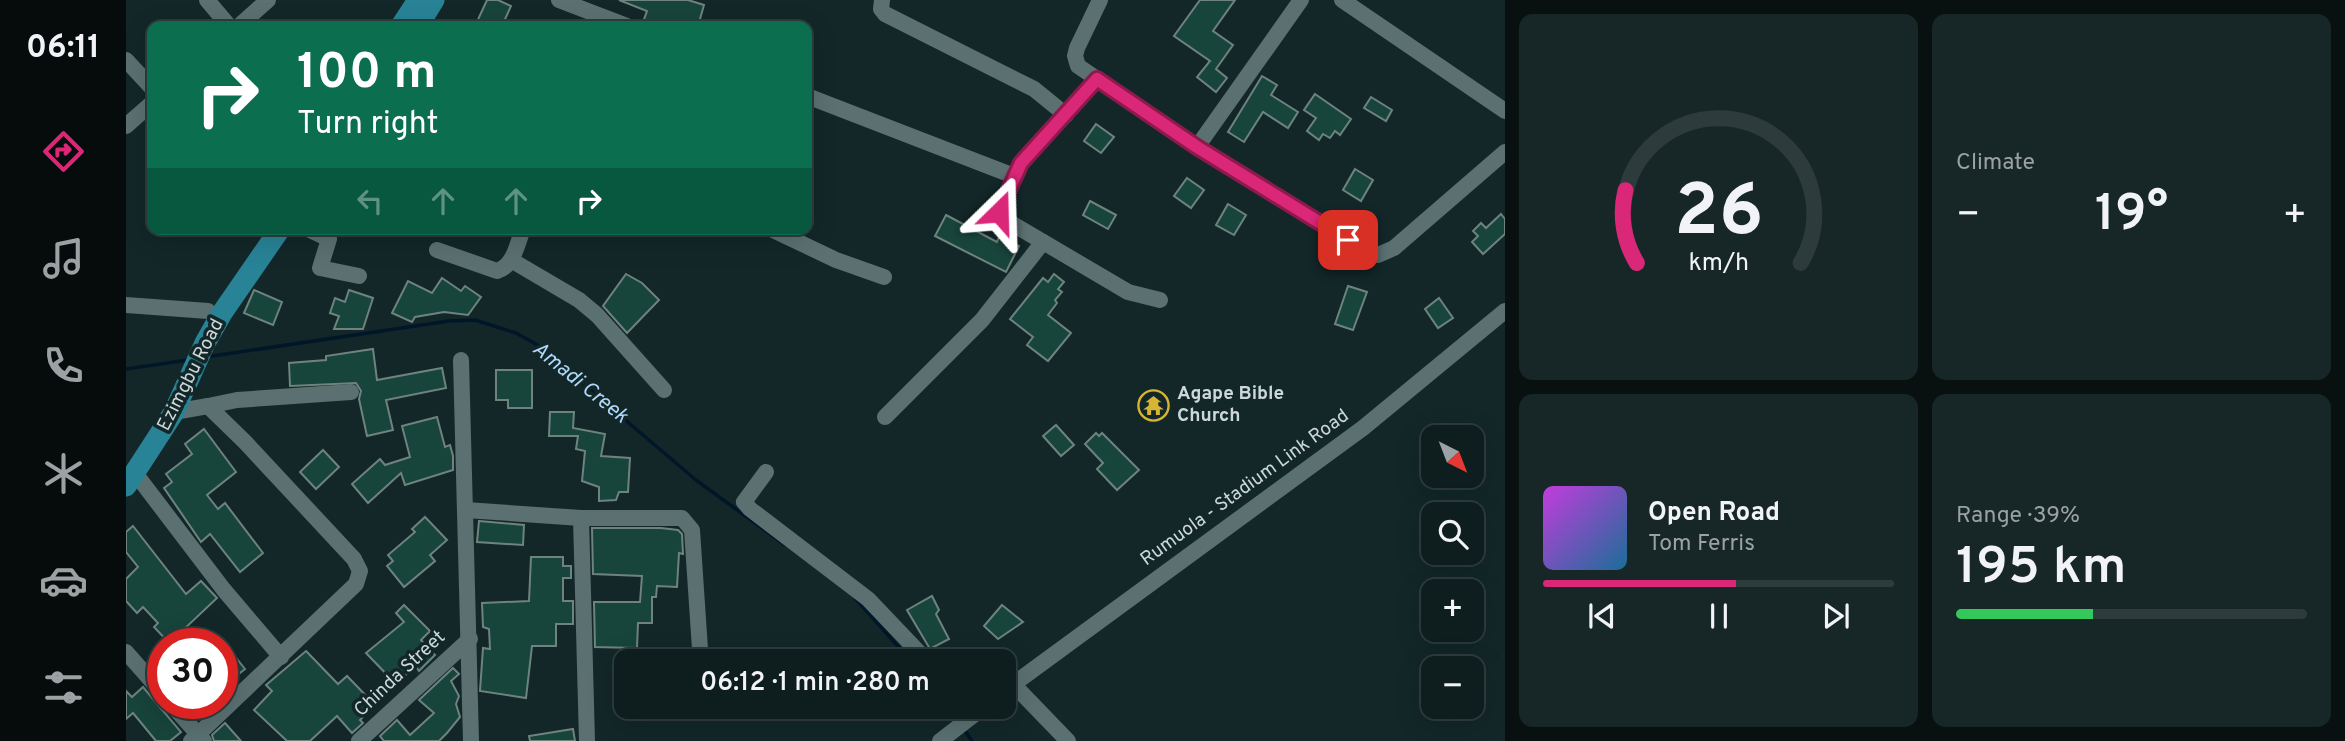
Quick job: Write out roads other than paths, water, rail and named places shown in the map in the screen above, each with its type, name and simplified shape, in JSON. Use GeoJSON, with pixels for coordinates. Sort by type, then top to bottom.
{"type":"FeatureCollection","features":[{"type":"Feature","properties":{"kind":"main road"},"geometry":{"type":"LineString","coordinates":[[404,21],[418,0]]}},
{"type":"Feature","properties":{"kind":"main road"},"geometry":{"type":"LineString","coordinates":[[421,21],[435,0]]}},
{"type":"Feature","properties":{"kind":"main road","name":"Ezimgbu Road"},"geometry":{"type":"LineString","coordinates":[[129,474],[174,412],[180,383],[208,311],[259,235]]}},
{"type":"Feature","properties":{"kind":"main road","name":"Ezimgbu Road"},"geometry":{"type":"LineString","coordinates":[[197,343],[276,235]]}},
{"type":"Feature","properties":{"kind":"main road","name":"Ezimgbu Road"},"geometry":{"type":"LineString","coordinates":[[129,474],[159,411],[180,383]]}},
{"type":"Feature","properties":{"kind":"street"},"geometry":{"type":"LineString","coordinates":[[207,0],[225,21]]}},
{"type":"Feature","properties":{"kind":"street"},"geometry":{"type":"LineString","coordinates":[[245,21],[268,0]]}},
{"type":"Feature","properties":{"kind":"street"},"geometry":{"type":"LineString","coordinates":[[559,0],[599,21]]}},
{"type":"Feature","properties":{"kind":"street"},"geometry":{"type":"LineString","coordinates":[[882,0],[881,9],[885,14],[1034,89],[1066,115]]}},
{"type":"Feature","properties":{"kind":"street"},"geometry":{"type":"LineString","coordinates":[[1100,0],[1075,56],[1078,66],[1197,147],[1369,253],[1378,255],[1394,248],[1505,152]]}},
{"type":"Feature","properties":{"kind":"street"},"geometry":{"type":"LineString","coordinates":[[1197,147],[1301,0]]}},
{"type":"Feature","properties":{"kind":"street"},"geometry":{"type":"LineString","coordinates":[[1342,0],[1505,111]]}},
{"type":"Feature","properties":{"kind":"street"},"geometry":{"type":"LineString","coordinates":[[126,60],[147,83]]}},
{"type":"Feature","properties":{"kind":"street"},"geometry":{"type":"LineString","coordinates":[[1097,79],[1021,163],[999,212],[1043,242],[1128,292],[1160,300]]}},
{"type":"Feature","properties":{"kind":"street"},"geometry":{"type":"LineString","coordinates":[[812,98],[1014,176]]}},
{"type":"Feature","properties":{"kind":"street"},"geometry":{"type":"LineString","coordinates":[[126,126],[147,107]]}},
{"type":"Feature","properties":{"kind":"street"},"geometry":{"type":"LineString","coordinates":[[321,235],[329,239],[320,268],[359,276]]}},
{"type":"Feature","properties":{"kind":"street"},"geometry":{"type":"LineString","coordinates":[[437,250],[497,271],[511,260],[521,235]]}},
{"type":"Feature","properties":{"kind":"street"},"geometry":{"type":"LineString","coordinates":[[784,235],[836,260],[884,276]]}},
{"type":"Feature","properties":{"kind":"street"},"geometry":{"type":"LineString","coordinates":[[885,417],[982,320],[1043,242]]}},
{"type":"Feature","properties":{"kind":"street"},"geometry":{"type":"LineString","coordinates":[[511,260],[588,308],[664,390]]}},
{"type":"Feature","properties":{"kind":"street"},"geometry":{"type":"LineString","coordinates":[[126,305],[208,311]]}},
{"type":"Feature","properties":{"kind":"street","name":"Rumuola - Stadium Link Road"},"geometry":{"type":"LineString","coordinates":[[1016,683],[1363,428],[1505,311]]}},
{"type":"Feature","properties":{"kind":"street"},"geometry":{"type":"LineString","coordinates":[[461,360],[471,741]]}},
{"type":"Feature","properties":{"kind":"street"},"geometry":{"type":"LineString","coordinates":[[174,412],[237,400],[351,391]]}},
{"type":"Feature","properties":{"kind":"street"},"geometry":{"type":"LineString","coordinates":[[183,719],[198,739],[356,584],[360,571],[354,559],[208,406]]}},
{"type":"Feature","properties":{"kind":"street"},"geometry":{"type":"LineString","coordinates":[[766,472],[746,495],[744,502],[868,599],[916,649]]}},
{"type":"Feature","properties":{"kind":"street"},"geometry":{"type":"LineString","coordinates":[[129,474],[281,657]]}},
{"type":"Feature","properties":{"kind":"street"},"geometry":{"type":"LineString","coordinates":[[466,510],[581,518],[682,518],[690,525],[700,649]]}},
{"type":"Feature","properties":{"kind":"street"},"geometry":{"type":"LineString","coordinates":[[581,518],[587,741]]}},
{"type":"Feature","properties":{"kind":"street","name":"Chinda Street"},"geometry":{"type":"LineString","coordinates":[[359,741],[470,639]]}},
{"type":"Feature","properties":{"kind":"street"},"geometry":{"type":"LineString","coordinates":[[126,652],[147,676]]}},
{"type":"Feature","properties":{"kind":"street"},"geometry":{"type":"LineString","coordinates":[[1016,694],[1068,741]]}},
{"type":"Feature","properties":{"kind":"street"},"geometry":{"type":"LineString","coordinates":[[940,741],[965,719]]}},
{"type":"Feature","properties":{"kind":"waterway","name":"Amadi Creek"},"geometry":{"type":"LineString","coordinates":[[206,357],[449,321],[475,320],[516,333],[536,344],[696,480],[785,545]]}},
{"type":"Feature","properties":{"kind":"waterway","name":"Amadi Creek"},"geometry":{"type":"LineString","coordinates":[[126,369],[188,360]]}},
{"type":"Feature","properties":{"kind":"waterway","name":"Amadi Creek"},"geometry":{"type":"LineString","coordinates":[[855,598],[900,649]]}},
{"type":"Feature","properties":{"kind":"waterway","name":"Amadi Creek"},"geometry":{"type":"LineString","coordinates":[[963,728],[972,741]]}},
{"type":"Feature","properties":{"kind":"place","name":"Agape Bible Church"},"geometry":{"type":"Point","coordinates":[1154,405]}}]}
